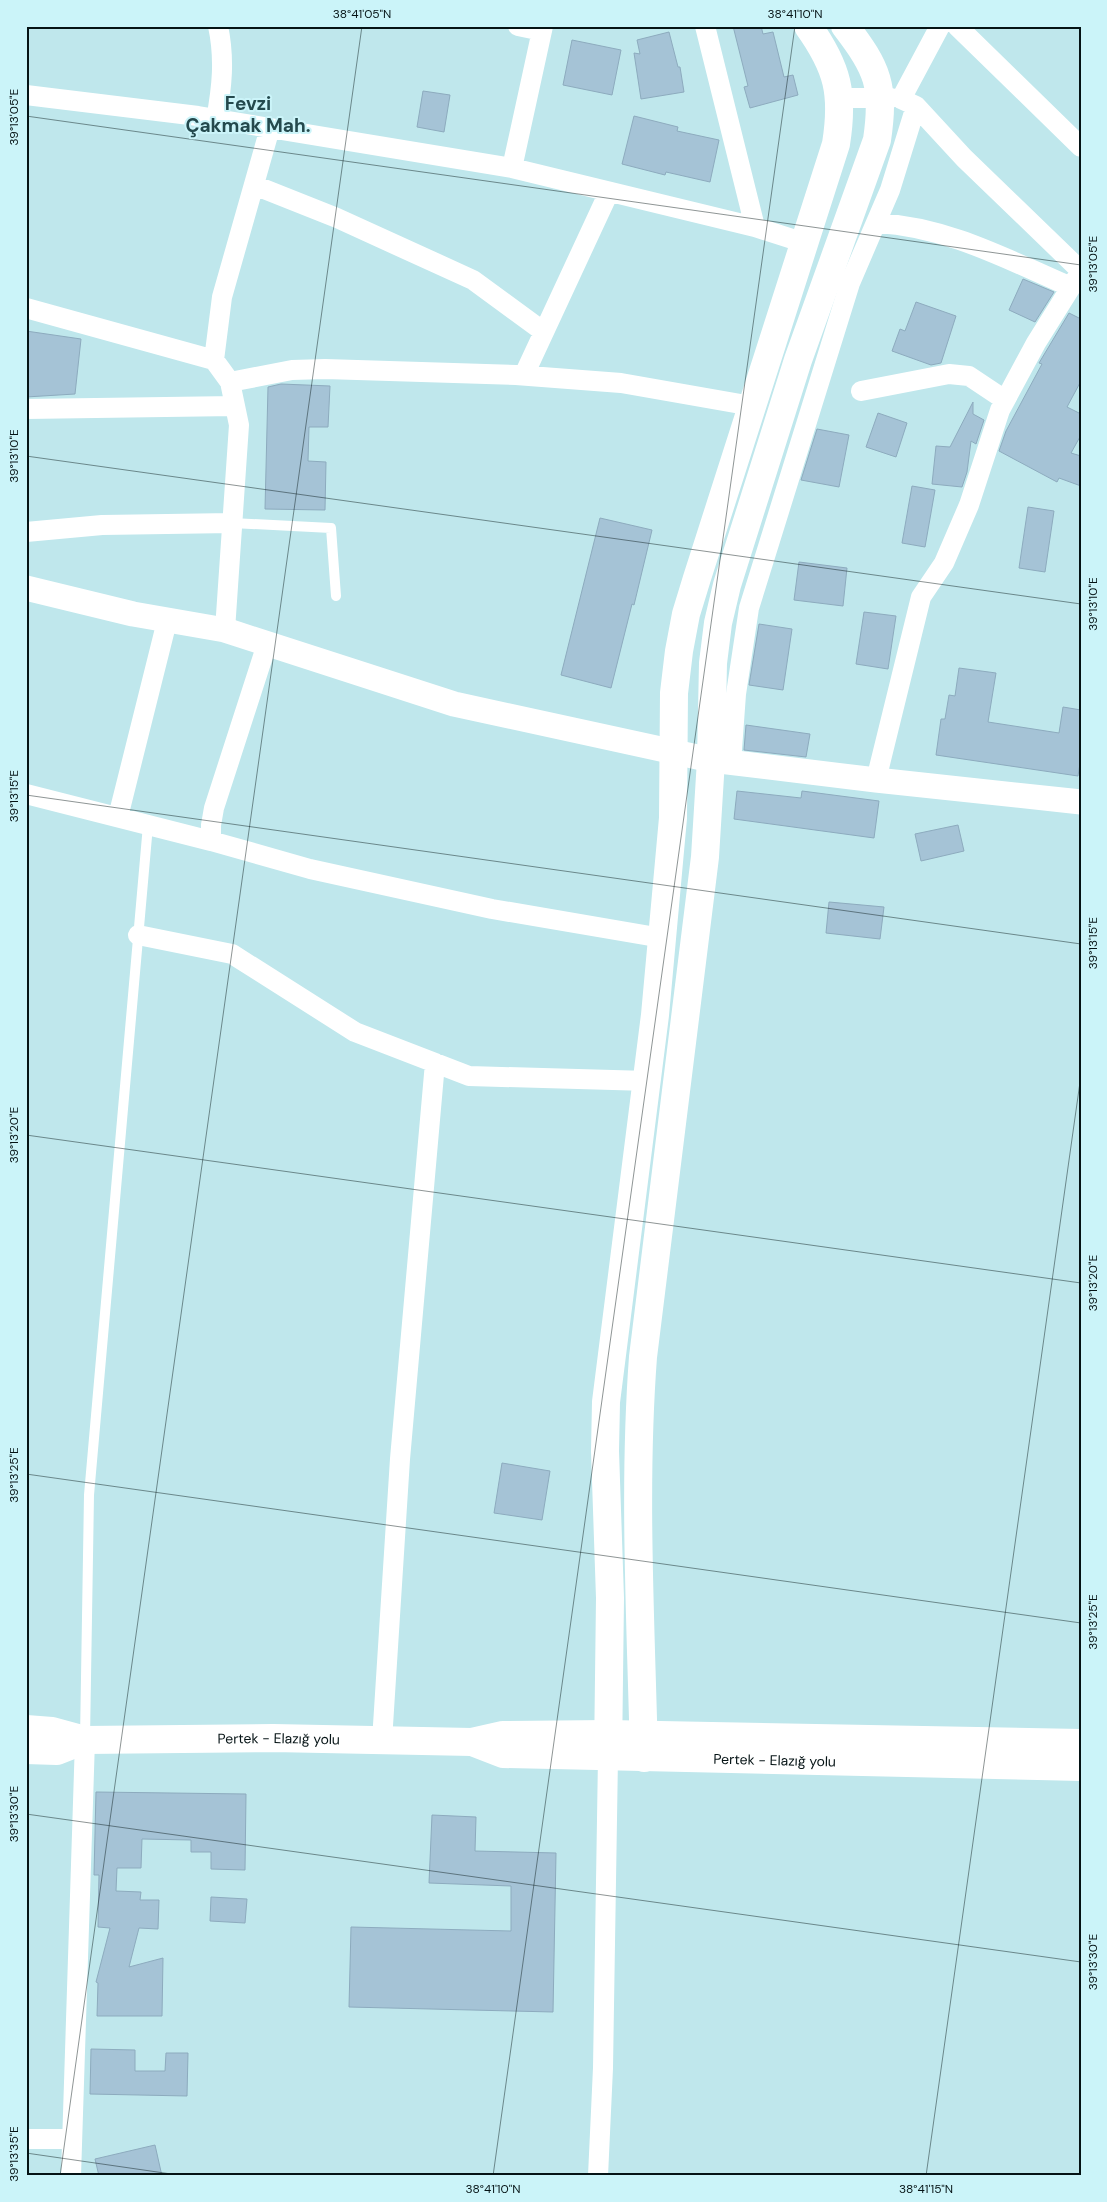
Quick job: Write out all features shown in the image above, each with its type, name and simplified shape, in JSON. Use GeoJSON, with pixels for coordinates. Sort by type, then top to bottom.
{"type":"FeatureCollection","features":[{"type":"Feature","properties":{"kind":"main road"},"geometry":{"type":"LineString","coordinates":[[608,1746],[610,1598],[605,1451],[606,1402],[648,1081],[674,818],[674,693],[678,651],[686,614],[836,144],[840,116],[840,98],[836,77],[827,55],[808,26]]}},
{"type":"Feature","properties":{"kind":"main road"},"geometry":{"type":"LineString","coordinates":[[644,1746],[637,1472],[642,1357],[705,857],[721,762],[713,662],[718,623],[727,585],[798,360],[877,140],[881,114],[899,100],[878,82],[872,63],[845,26]]}},
{"type":"Feature","properties":{"kind":"main road"},"geometry":{"type":"LineString","coordinates":[[26,1729],[52,1731],[85,1740]]}},
{"type":"Feature","properties":{"kind":"main road","name":"Pertek - Elazığ yolu"},"geometry":{"type":"LineString","coordinates":[[85,1740],[273,1738],[472,1742],[503,1734],[608,1746],[1081,1743]]}},
{"type":"Feature","properties":{"kind":"main road"},"geometry":{"type":"LineString","coordinates":[[26,1750],[57,1751],[85,1740]]}},
{"type":"Feature","properties":{"kind":"main road","name":"Pertek - Elazığ yolu"},"geometry":{"type":"LineString","coordinates":[[644,1746],[1081,1767]]}},
{"type":"Feature","properties":{"kind":"street"},"geometry":{"type":"LineString","coordinates":[[216,120],[224,71],[218,26]]}},
{"type":"Feature","properties":{"kind":"street"},"geometry":{"type":"LineString","coordinates":[[512,168],[542,28],[518,26]]}},
{"type":"Feature","properties":{"kind":"street"},"geometry":{"type":"LineString","coordinates":[[704,26],[754,227]]}},
{"type":"Feature","properties":{"kind":"street"},"geometry":{"type":"LineString","coordinates":[[721,762],[736,694],[749,608],[850,283],[902,157],[899,100],[940,26]]}},
{"type":"Feature","properties":{"kind":"street"},"geometry":{"type":"LineString","coordinates":[[957,26],[1081,147]]}},
{"type":"Feature","properties":{"kind":"street"},"geometry":{"type":"LineString","coordinates":[[26,95],[270,128],[512,168],[754,227],[805,242]]}},
{"type":"Feature","properties":{"kind":"street"},"geometry":{"type":"LineString","coordinates":[[840,98],[899,100],[964,158],[1077,277]]}},
{"type":"Feature","properties":{"kind":"street"},"geometry":{"type":"LineString","coordinates":[[214,360],[222,296],[270,128]]}},
{"type":"Feature","properties":{"kind":"street"},"geometry":{"type":"LineString","coordinates":[[254,185],[337,218],[473,280],[544,332]]}},
{"type":"Feature","properties":{"kind":"street"},"geometry":{"type":"LineString","coordinates":[[524,375],[610,192]]}},
{"type":"Feature","properties":{"kind":"street"},"geometry":{"type":"LineString","coordinates":[[876,222],[924,228],[1077,277]]}},
{"type":"Feature","properties":{"kind":"street"},"geometry":{"type":"LineString","coordinates":[[876,780],[921,598],[944,563],[969,505],[1000,410],[1036,343],[1077,277]]}},
{"type":"Feature","properties":{"kind":"street"},"geometry":{"type":"LineString","coordinates":[[26,308],[214,360],[230,382],[239,425],[225,630]]}},
{"type":"Feature","properties":{"kind":"street"},"geometry":{"type":"LineString","coordinates":[[230,382],[292,370],[325,369],[524,375],[621,383],[752,406]]}},
{"type":"Feature","properties":{"kind":"street"},"geometry":{"type":"LineString","coordinates":[[861,391],[948,374],[969,376],[1005,400]]}},
{"type":"Feature","properties":{"kind":"street"},"geometry":{"type":"LineString","coordinates":[[26,409],[235,406]]}},
{"type":"Feature","properties":{"kind":"street"},"geometry":{"type":"LineString","coordinates":[[26,532],[102,525],[232,523]]}},
{"type":"Feature","properties":{"kind":"street"},"geometry":{"type":"LineString","coordinates":[[26,588],[167,621],[225,630],[454,704],[721,762],[1081,802]]}},
{"type":"Feature","properties":{"kind":"street"},"geometry":{"type":"LineString","coordinates":[[118,818],[167,621]]}},
{"type":"Feature","properties":{"kind":"street"},"geometry":{"type":"LineString","coordinates":[[211,841],[214,808],[267,644]]}},
{"type":"Feature","properties":{"kind":"street"},"geometry":{"type":"LineString","coordinates":[[26,794],[211,841],[310,869],[492,909],[662,938]]}},
{"type":"Feature","properties":{"kind":"street"},"geometry":{"type":"LineString","coordinates":[[138,935],[232,954],[354,1032],[469,1076],[648,1081]]}},
{"type":"Feature","properties":{"kind":"street"},"geometry":{"type":"LineString","coordinates":[[382,1741],[400,1459],[435,1063]]}},
{"type":"Feature","properties":{"kind":"street"},"geometry":{"type":"LineString","coordinates":[[71,2176],[85,1740]]}},
{"type":"Feature","properties":{"kind":"street"},"geometry":{"type":"LineString","coordinates":[[598,2176],[603,2068],[608,1746]]}},
{"type":"Feature","properties":{"kind":"street"},"geometry":{"type":"LineString","coordinates":[[26,2140],[71,2139]]}},
{"type":"Feature","properties":{"kind":"lane"},"geometry":{"type":"LineString","coordinates":[[232,523],[331,528],[336,596]]}},
{"type":"Feature","properties":{"kind":"lane"},"geometry":{"type":"LineString","coordinates":[[85,1740],[89,1495],[148,825]]}},
{"type":"Feature","properties":{"kind":"building"},"geometry":{"type":"Polygon","coordinates":[[[733,26],[761,26],[763,34],[773,32],[784,77],[793,75],[798,95],[750,108],[744,87],[748,86],[733,26]]]}},
{"type":"Feature","properties":{"kind":"building"},"geometry":{"type":"Polygon","coordinates":[[[669,32],[678,67],[680,67],[684,92],[641,99],[634,53],[640,54],[637,40],[669,32]]]}},
{"type":"Feature","properties":{"kind":"building"},"geometry":{"type":"Polygon","coordinates":[[[572,40],[621,50],[612,95],[563,85],[572,40]]]}},
{"type":"Feature","properties":{"kind":"building"},"geometry":{"type":"Polygon","coordinates":[[[423,91],[450,95],[444,132],[417,127],[423,91]]]}},
{"type":"Feature","properties":{"kind":"building"},"geometry":{"type":"Polygon","coordinates":[[[634,116],[678,127],[677,131],[719,140],[710,182],[666,172],[665,175],[622,164],[634,116]]]}},
{"type":"Feature","properties":{"kind":"building"},"geometry":{"type":"Polygon","coordinates":[[[1023,279],[1054,292],[1035,322],[1009,310],[1023,279]]]}},
{"type":"Feature","properties":{"kind":"building"},"geometry":{"type":"Polygon","coordinates":[[[916,302],[956,316],[941,363],[931,365],[892,351],[900,329],[905,331],[916,302]]]}},
{"type":"Feature","properties":{"kind":"building"},"geometry":{"type":"Polygon","coordinates":[[[1069,313],[1081,319],[1081,381],[1067,407],[1081,414],[1081,435],[1071,453],[1081,456],[1081,486],[1059,478],[1057,482],[999,451],[1006,431],[1042,364],[1039,363],[1069,313]]]}},
{"type":"Feature","properties":{"kind":"building"},"geometry":{"type":"Polygon","coordinates":[[[26,331],[81,339],[75,394],[26,397],[26,331]]]}},
{"type":"Feature","properties":{"kind":"building"},"geometry":{"type":"Polygon","coordinates":[[[281,384],[330,386],[328,427],[309,427],[308,461],[326,462],[325,510],[265,509],[268,387],[281,384]]]}},
{"type":"Feature","properties":{"kind":"building"},"geometry":{"type":"Polygon","coordinates":[[[973,402],[973,414],[984,420],[976,444],[971,441],[967,472],[962,487],[932,484],[936,446],[950,447],[973,402]]]}},
{"type":"Feature","properties":{"kind":"building"},"geometry":{"type":"Polygon","coordinates":[[[878,413],[907,423],[896,457],[866,447],[878,413]]]}},
{"type":"Feature","properties":{"kind":"building"},"geometry":{"type":"Polygon","coordinates":[[[817,429],[849,435],[839,487],[801,480],[817,429]]]}},
{"type":"Feature","properties":{"kind":"building"},"geometry":{"type":"Polygon","coordinates":[[[912,486],[935,490],[925,547],[902,543],[912,486]]]}},
{"type":"Feature","properties":{"kind":"building"},"geometry":{"type":"Polygon","coordinates":[[[1028,507],[1054,511],[1045,572],[1019,568],[1028,507]]]}},
{"type":"Feature","properties":{"kind":"building"},"geometry":{"type":"Polygon","coordinates":[[[600,518],[652,530],[611,688],[561,675],[600,518]]]}},
{"type":"Feature","properties":{"kind":"building"},"geometry":{"type":"Polygon","coordinates":[[[799,562],[847,568],[843,606],[794,600],[799,562]]]}},
{"type":"Feature","properties":{"kind":"building"},"geometry":{"type":"Polygon","coordinates":[[[864,612],[896,616],[888,669],[856,664],[864,612]]]}},
{"type":"Feature","properties":{"kind":"building"},"geometry":{"type":"Polygon","coordinates":[[[759,624],[792,629],[783,690],[749,685],[759,624]]]}},
{"type":"Feature","properties":{"kind":"building"},"geometry":{"type":"Polygon","coordinates":[[[959,668],[996,673],[988,722],[1059,733],[1063,707],[1081,710],[1081,757],[1078,776],[936,755],[941,719],[945,719],[949,695],[955,696],[959,668]]]}},
{"type":"Feature","properties":{"kind":"building"},"geometry":{"type":"Polygon","coordinates":[[[746,725],[810,734],[806,757],[744,750],[746,725]]]}},
{"type":"Feature","properties":{"kind":"building"},"geometry":{"type":"Polygon","coordinates":[[[737,791],[801,798],[802,791],[879,801],[874,838],[734,819],[737,791]]]}},
{"type":"Feature","properties":{"kind":"building"},"geometry":{"type":"Polygon","coordinates":[[[958,825],[964,851],[921,861],[915,834],[958,825]]]}},
{"type":"Feature","properties":{"kind":"building"},"geometry":{"type":"Polygon","coordinates":[[[829,902],[884,907],[880,939],[826,933],[829,902]]]}},
{"type":"Feature","properties":{"kind":"building"},"geometry":{"type":"Polygon","coordinates":[[[502,1463],[550,1471],[542,1520],[494,1513],[502,1463]]]}},
{"type":"Feature","properties":{"kind":"building"},"geometry":{"type":"Polygon","coordinates":[[[96,1792],[246,1794],[245,1870],[211,1869],[211,1852],[191,1852],[191,1840],[142,1839],[141,1868],[117,1868],[116,1891],[141,1892],[140,1900],[159,1900],[158,1929],[139,1928],[129,1967],[163,1958],[162,2016],[97,2016],[98,1983],[96,1982],[110,1928],[98,1927],[99,1875],[94,1875],[96,1792]]]}},
{"type":"Feature","properties":{"kind":"building"},"geometry":{"type":"Polygon","coordinates":[[[432,1815],[476,1817],[475,1851],[556,1853],[553,2012],[349,2007],[351,1927],[511,1931],[511,1886],[429,1883],[432,1815]]]}},
{"type":"Feature","properties":{"kind":"building"},"geometry":{"type":"Polygon","coordinates":[[[211,1897],[247,1899],[245,1923],[210,1921],[211,1897]]]}},
{"type":"Feature","properties":{"kind":"building"},"geometry":{"type":"Polygon","coordinates":[[[91,2049],[135,2050],[135,2071],[165,2071],[166,2053],[188,2053],[187,2096],[90,2094],[91,2049]]]}},
{"type":"Feature","properties":{"kind":"building"},"geometry":{"type":"Polygon","coordinates":[[[155,2145],[162,2176],[99,2176],[95,2159],[155,2145]]]}},
{"type":"Feature","properties":{"kind":"district","name":"Fevzi Çakmak Mah."},"geometry":{"type":"Point","coordinates":[248,114]}}]}
